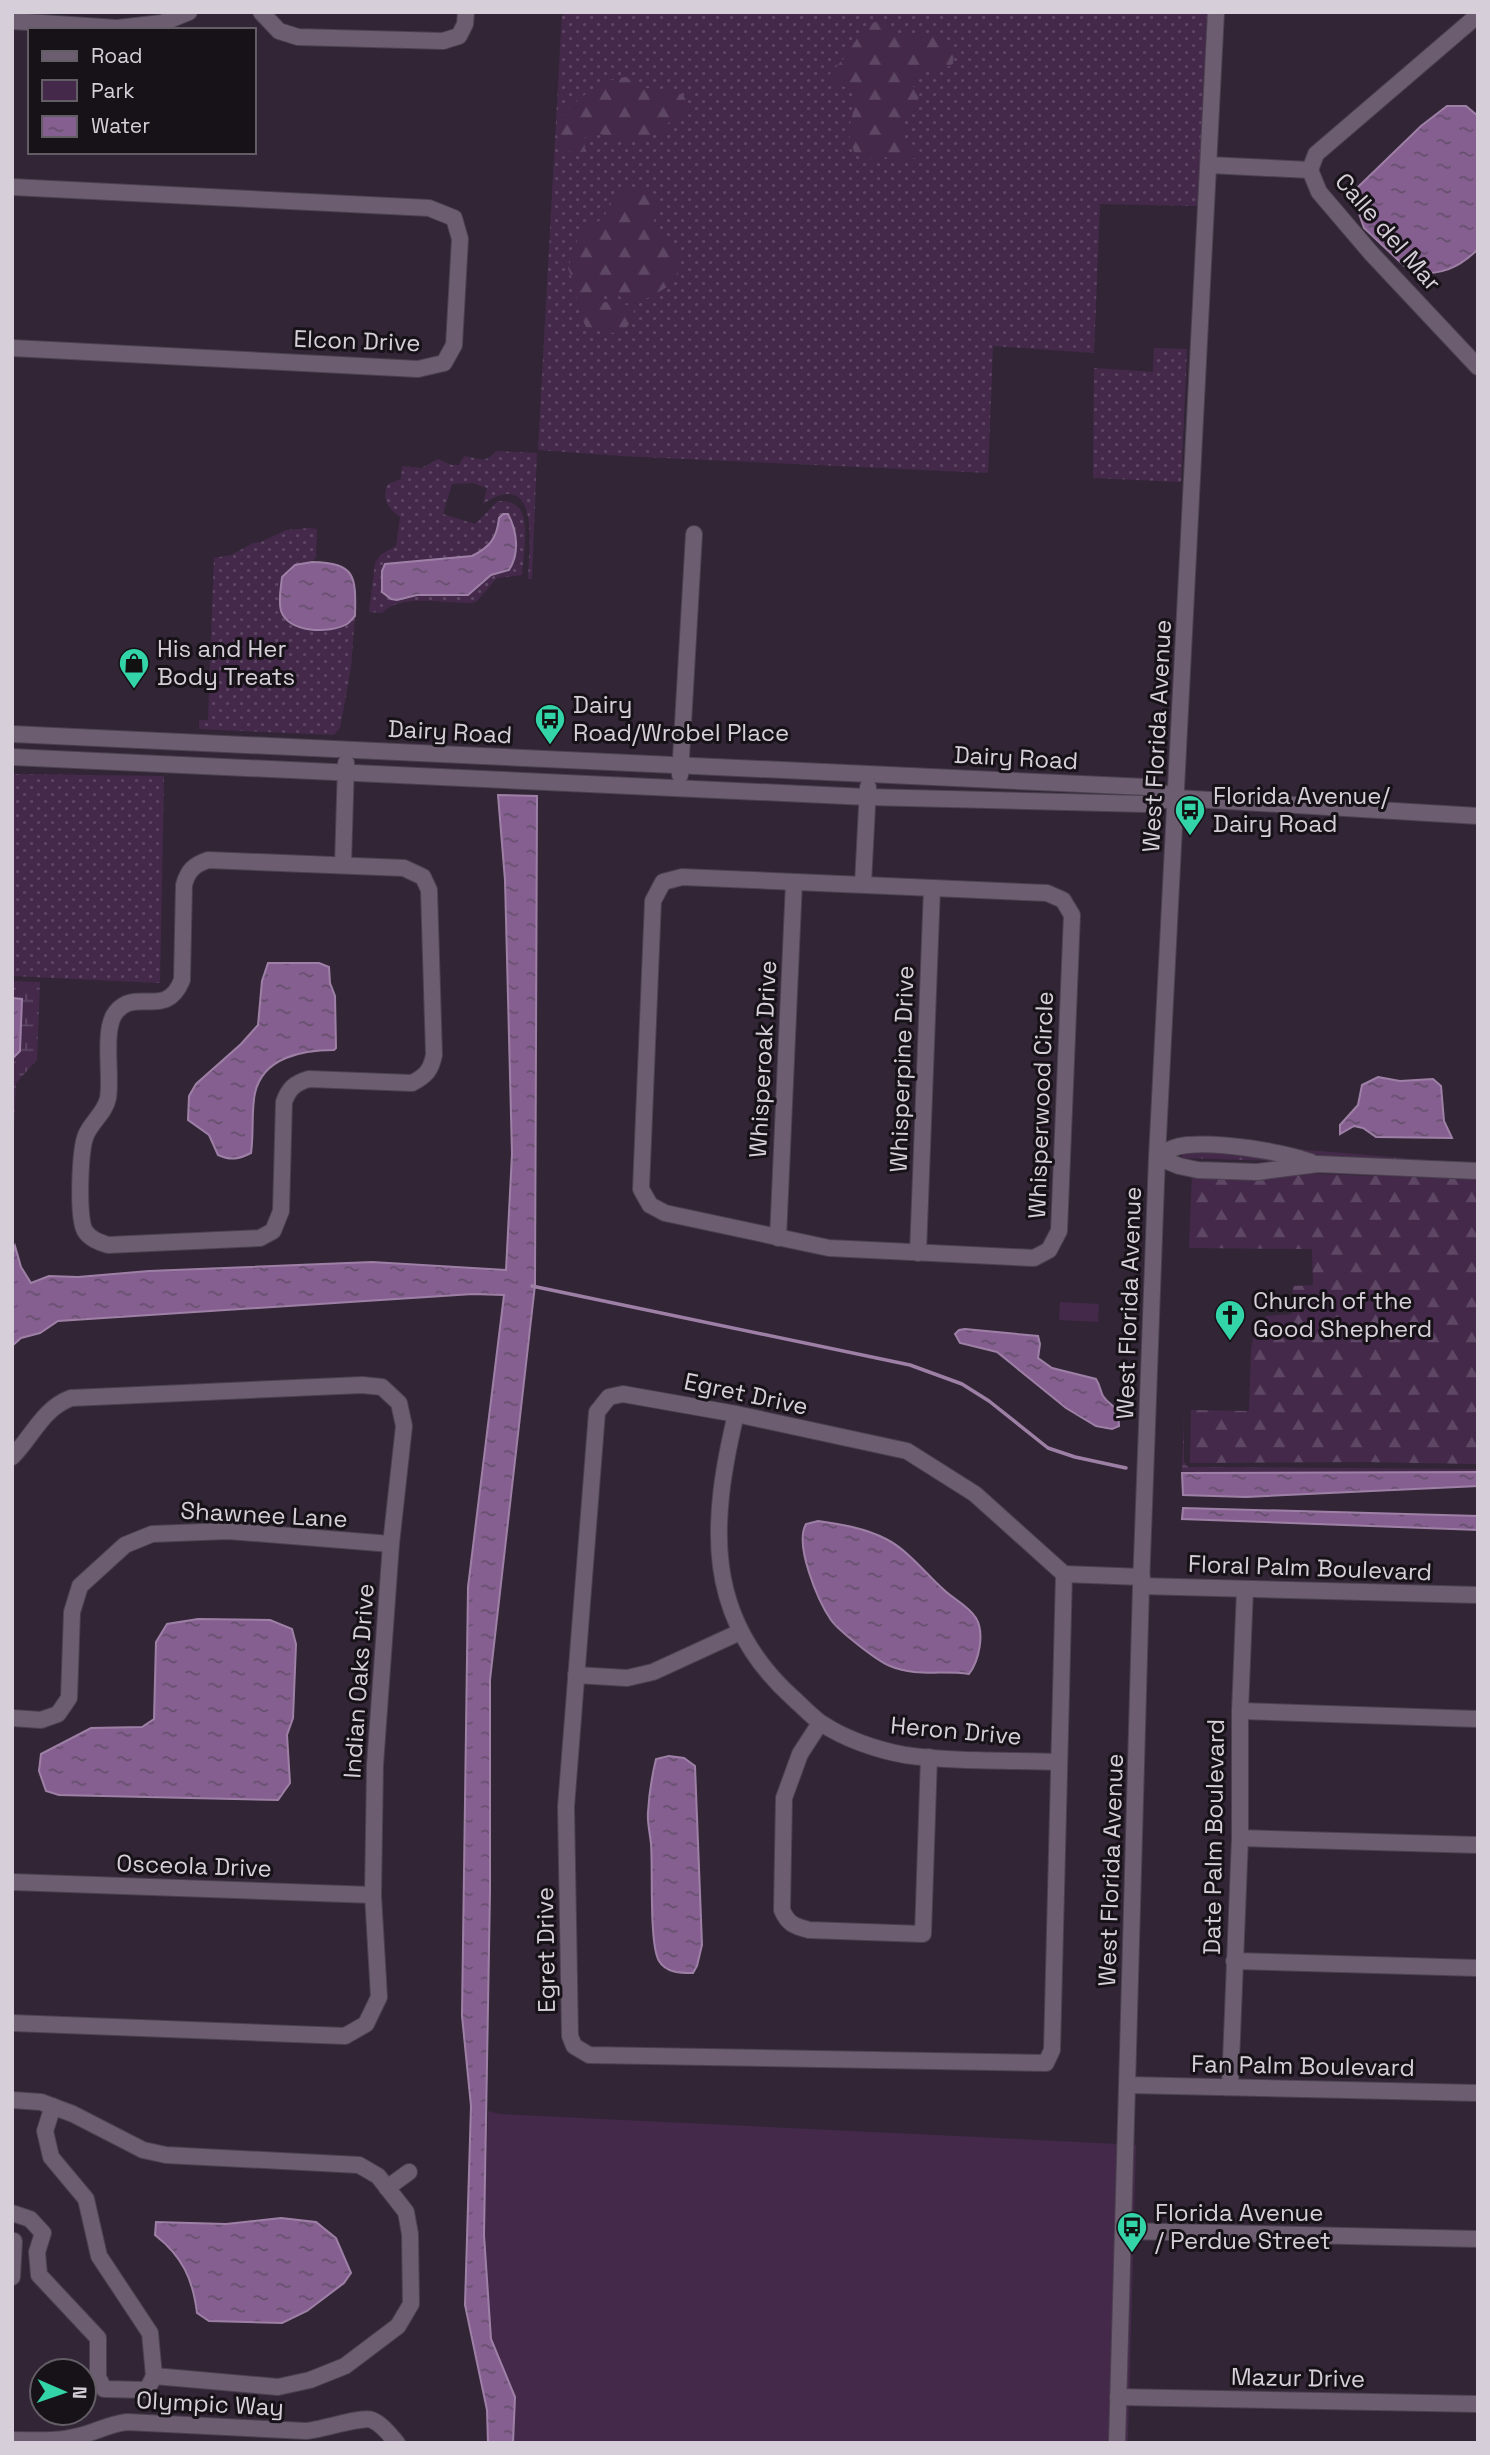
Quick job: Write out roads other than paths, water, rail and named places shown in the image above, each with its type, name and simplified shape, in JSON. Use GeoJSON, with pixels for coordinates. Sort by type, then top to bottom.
{"type":"FeatureCollection","features":[{"type":"Feature","properties":{"kind":"street"},"geometry":{"type":"LineString","coordinates":[[12,21],[117,28],[162,23],[189,12]]}},
{"type":"Feature","properties":{"kind":"street"},"geometry":{"type":"LineString","coordinates":[[261,12],[279,31],[298,37],[443,41],[459,36],[465,24],[466,12]]}},
{"type":"Feature","properties":{"kind":"street","name":"West Florida Avenue"},"geometry":{"type":"LineString","coordinates":[[1116,2443],[1157,1157],[1216,12]]}},
{"type":"Feature","properties":{"kind":"street","name":"Calle del Mar"},"geometry":{"type":"LineString","coordinates":[[1478,15],[1316,153],[1310,170],[1320,192],[1371,253],[1478,367]]}},
{"type":"Feature","properties":{"kind":"street"},"geometry":{"type":"LineString","coordinates":[[1209,165],[1310,170]]}},
{"type":"Feature","properties":{"kind":"street","name":"Elcon Drive"},"geometry":{"type":"LineString","coordinates":[[12,187],[429,208],[454,218],[460,239],[454,345],[444,363],[418,369],[12,348]]}},
{"type":"Feature","properties":{"kind":"street"},"geometry":{"type":"LineString","coordinates":[[679,788],[694,534]]}},
{"type":"Feature","properties":{"kind":"street","name":"Dairy Road"},"geometry":{"type":"LineString","coordinates":[[12,734],[1146,787],[1177,798]]}},
{"type":"Feature","properties":{"kind":"street"},"geometry":{"type":"LineString","coordinates":[[343,865],[346,750]]}},
{"type":"Feature","properties":{"kind":"street","name":"Dairy Road"},"geometry":{"type":"LineString","coordinates":[[12,757],[867,797],[1144,804],[1177,798],[1478,816]]}},
{"type":"Feature","properties":{"kind":"street"},"geometry":{"type":"LineString","coordinates":[[863,884],[869,774]]}},
{"type":"Feature","properties":{"kind":"street"},"geometry":{"type":"LineString","coordinates":[[208,860],[343,865],[413,870],[423,877],[429,890],[434,1055],[432,1067],[425,1076],[412,1083],[309,1079],[288,1090],[284,1102],[281,1211],[273,1231],[260,1238],[108,1245],[96,1241],[86,1232],[81,1219],[83,1146],[86,1133],[105,1108],[108,1096],[110,1029],[113,1015],[120,1007],[133,1002],[156,1003],[168,1000],[177,992],[182,980],[184,885],[187,873],[195,864],[208,860]]}},
{"type":"Feature","properties":{"kind":"street","name":"Whisperwood Circle"},"geometry":{"type":"LineString","coordinates":[[682,877],[794,882],[1047,894],[1063,900],[1072,915],[1059,1231],[1049,1250],[1034,1258],[829,1248],[665,1213],[650,1205],[641,1189],[653,901],[663,882],[682,877]]}},
{"type":"Feature","properties":{"kind":"street","name":"Whisperoak Drive"},"geometry":{"type":"LineString","coordinates":[[778,1238],[794,882]]}},
{"type":"Feature","properties":{"kind":"street","name":"Whisperpine Drive"},"geometry":{"type":"LineString","coordinates":[[918,1253],[932,888]]}},
{"type":"Feature","properties":{"kind":"street"},"geometry":{"type":"LineString","coordinates":[[1157,1157],[1167,1150],[1186,1145],[1293,1156],[1318,1164]]}},
{"type":"Feature","properties":{"kind":"street"},"geometry":{"type":"LineString","coordinates":[[1157,1157],[1198,1170],[1258,1172],[1318,1164],[1478,1171]]}},
{"type":"Feature","properties":{"kind":"street","name":"Indian Oaks Drive"},"geometry":{"type":"LineString","coordinates":[[12,1457],[25,1445],[44,1414],[71,1398],[362,1385],[382,1387],[399,1402],[404,1426],[391,1544],[375,1765],[373,1895],[379,1997],[366,2024],[345,2036],[12,2023]]}},
{"type":"Feature","properties":{"kind":"street","name":"Egret Drive"},"geometry":{"type":"LineString","coordinates":[[623,1394],[736,1414],[907,1451],[975,1494],[1064,1574],[1052,2050],[1046,2063],[589,2055],[574,2046],[570,2036],[566,1807],[597,1412],[609,1397],[623,1394]]}},
{"type":"Feature","properties":{"kind":"street","name":"Heron Drive"},"geometry":{"type":"LineString","coordinates":[[736,1414],[723,1470],[719,1506],[720,1564],[725,1591],[740,1632],[773,1680],[820,1723],[858,1742],[904,1755],[1059,1762]]}},
{"type":"Feature","properties":{"kind":"street","name":"Shawnee Lane"},"geometry":{"type":"LineString","coordinates":[[12,1718],[41,1720],[58,1714],[69,1698],[72,1612],[80,1586],[125,1545],[152,1534],[228,1531],[391,1544]]}},
{"type":"Feature","properties":{"kind":"street"},"geometry":{"type":"LineString","coordinates":[[1064,1574],[1142,1581]]}},
{"type":"Feature","properties":{"kind":"street","name":"Floral Palm Boulevard"},"geometry":{"type":"LineString","coordinates":[[1142,1581],[1245,1589],[1478,1595]]}},
{"type":"Feature","properties":{"kind":"street","name":"Date Palm Boulevard"},"geometry":{"type":"LineString","coordinates":[[1230,2086],[1240,1838],[1240,1712],[1245,1589]]}},
{"type":"Feature","properties":{"kind":"street"},"geometry":{"type":"LineString","coordinates":[[576,1675],[627,1678],[653,1672],[740,1632]]}},
{"type":"Feature","properties":{"kind":"street"},"geometry":{"type":"LineString","coordinates":[[1240,1712],[1478,1719]]}},
{"type":"Feature","properties":{"kind":"street"},"geometry":{"type":"LineString","coordinates":[[820,1723],[800,1754],[784,1798],[782,1910],[787,1923],[796,1927],[809,1930],[923,1934],[929,1757]]}},
{"type":"Feature","properties":{"kind":"street"},"geometry":{"type":"LineString","coordinates":[[1240,1838],[1478,1845]]}},
{"type":"Feature","properties":{"kind":"street","name":"Osceola Drive"},"geometry":{"type":"LineString","coordinates":[[12,1882],[373,1895]]}},
{"type":"Feature","properties":{"kind":"street"},"geometry":{"type":"LineString","coordinates":[[1234,1961],[1478,1968]]}},
{"type":"Feature","properties":{"kind":"street","name":"Fan Palm Boulevard"},"geometry":{"type":"LineString","coordinates":[[1128,2085],[1478,2093]]}},
{"type":"Feature","properties":{"kind":"street"},"geometry":{"type":"LineString","coordinates":[[12,2100],[41,2102],[143,2150],[166,2155],[359,2165],[379,2176],[406,2212],[411,2304],[398,2326],[345,2367],[310,2380],[278,2387],[154,2376]]}},
{"type":"Feature","properties":{"kind":"street"},"geometry":{"type":"LineString","coordinates":[[12,2213],[30,2219],[43,2233],[37,2252],[39,2275],[98,2338],[98,2377],[104,2389],[147,2390],[154,2376],[150,2333],[99,2256],[86,2199],[51,2157],[45,2131],[52,2106]]}},
{"type":"Feature","properties":{"kind":"street"},"geometry":{"type":"LineString","coordinates":[[387,2188],[409,2172]]}},
{"type":"Feature","properties":{"kind":"street"},"geometry":{"type":"LineString","coordinates":[[1123,2231],[1478,2239]]}},
{"type":"Feature","properties":{"kind":"street"},"geometry":{"type":"LineString","coordinates":[[12,2277],[14,2241]]}},
{"type":"Feature","properties":{"kind":"street","name":"Mazur Drive"},"geometry":{"type":"LineString","coordinates":[[1118,2397],[1478,2404]]}},
{"type":"Feature","properties":{"kind":"street","name":"Olympic Way"},"geometry":{"type":"LineString","coordinates":[[12,2440],[80,2439],[111,2424],[127,2422],[306,2431],[321,2430],[367,2418],[376,2421],[397,2443]]}},
{"type":"Feature","properties":{"kind":"water"},"geometry":{"type":"Polygon","coordinates":[[[1447,106],[1466,106],[1478,116],[1478,249],[1463,262],[1449,269],[1414,275],[1364,228],[1356,205],[1358,187],[1421,126],[1447,106]]]}},
{"type":"Feature","properties":{"kind":"water"},"geometry":{"type":"Polygon","coordinates":[[[508,514],[516,542],[515,556],[509,570],[491,575],[468,595],[417,595],[397,600],[382,592],[382,571],[385,564],[472,556],[492,541],[499,518],[508,514]]]}},
{"type":"Feature","properties":{"kind":"water"},"geometry":{"type":"Polygon","coordinates":[[[312,562],[337,565],[350,574],[355,591],[355,616],[347,624],[330,629],[310,630],[292,624],[281,611],[282,577],[295,565],[312,562]]]}},
{"type":"Feature","properties":{"kind":"water"},"geometry":{"type":"Polygon","coordinates":[[[498,795],[537,796],[535,1285],[490,1680],[490,1891],[484,2235],[491,2339],[515,2397],[513,2443],[488,2443],[487,2410],[465,2305],[471,2106],[462,2016],[468,1587],[504,1295],[473,1294],[58,1321],[40,1333],[21,1338],[12,1346],[12,1256],[15,1246],[21,1267],[31,1283],[49,1276],[78,1277],[149,1271],[372,1262],[506,1270],[512,1154],[505,880],[498,795]]]}},
{"type":"Feature","properties":{"kind":"water"},"geometry":{"type":"Polygon","coordinates":[[[268,963],[319,963],[329,967],[330,983],[335,996],[336,1048],[297,1054],[266,1071],[255,1093],[251,1153],[231,1159],[218,1155],[209,1135],[188,1120],[189,1096],[196,1084],[258,1025],[262,981],[268,963]]]}},
{"type":"Feature","properties":{"kind":"water"},"geometry":{"type":"Polygon","coordinates":[[[12,998],[22,999],[20,1051],[12,1059],[12,998]]]}},
{"type":"Feature","properties":{"kind":"water"},"geometry":{"type":"Polygon","coordinates":[[[1378,1077],[1400,1081],[1433,1079],[1441,1086],[1444,1121],[1452,1138],[1376,1137],[1363,1128],[1354,1126],[1340,1134],[1340,1125],[1358,1105],[1362,1085],[1378,1077]]]}},
{"type":"Feature","properties":{"kind":"water"},"geometry":{"type":"Polygon","coordinates":[[[965,1329],[1038,1336],[1038,1358],[1052,1368],[1096,1379],[1103,1396],[1116,1410],[1119,1426],[1112,1429],[1096,1426],[1066,1408],[997,1352],[960,1343],[955,1334],[965,1329]]]}},
{"type":"Feature","properties":{"kind":"water"},"geometry":{"type":"Polygon","coordinates":[[[1478,1472],[1478,1486],[1246,1497],[1183,1495],[1182,1473],[1478,1472]]]}},
{"type":"Feature","properties":{"kind":"water"},"geometry":{"type":"Polygon","coordinates":[[[1183,1508],[1478,1516],[1478,1530],[1182,1519],[1183,1508]]]}},
{"type":"Feature","properties":{"kind":"water"},"geometry":{"type":"Polygon","coordinates":[[[818,1521],[861,1529],[894,1544],[909,1555],[947,1593],[969,1609],[979,1624],[980,1639],[978,1655],[969,1674],[919,1672],[890,1666],[835,1625],[820,1600],[805,1559],[803,1533],[806,1524],[818,1521]]]}},
{"type":"Feature","properties":{"kind":"water"},"geometry":{"type":"Polygon","coordinates":[[[198,1619],[270,1620],[292,1629],[296,1644],[293,1718],[287,1735],[290,1783],[278,1800],[59,1795],[46,1791],[39,1771],[41,1754],[91,1728],[142,1727],[154,1719],[156,1642],[167,1624],[198,1619]]]}},
{"type":"Feature","properties":{"kind":"water"},"geometry":{"type":"Polygon","coordinates":[[[669,1756],[684,1758],[695,1766],[702,1945],[693,1973],[674,1971],[662,1965],[654,1939],[648,1805],[656,1759],[669,1756]]]}},
{"type":"Feature","properties":{"kind":"water"},"geometry":{"type":"Polygon","coordinates":[[[281,2218],[316,2222],[336,2238],[351,2273],[344,2283],[307,2311],[282,2323],[209,2321],[197,2313],[193,2289],[185,2269],[172,2251],[155,2235],[156,2222],[226,2224],[281,2218]]]}},
{"type":"Feature","properties":{"kind":"waterway"},"geometry":{"type":"LineString","coordinates":[[532,1286],[910,1365],[962,1384],[989,1401],[1048,1448],[1126,1468]]}},
{"type":"Feature","properties":{"kind":"place","name":"His and Her Body Treats"},"geometry":{"type":"Point","coordinates":[134,690]}},
{"type":"Feature","properties":{"kind":"place","name":"Dairy Road/Wrobel Place"},"geometry":{"type":"Point","coordinates":[550,746]}},
{"type":"Feature","properties":{"kind":"place","name":"Florida Avenue/ Dairy Road"},"geometry":{"type":"Point","coordinates":[1190,837]}},
{"type":"Feature","properties":{"kind":"place","name":"Church of the Good Shepherd"},"geometry":{"type":"Point","coordinates":[1230,1342]}},
{"type":"Feature","properties":{"kind":"place","name":"Florida Avenue / Perdue Street"},"geometry":{"type":"Point","coordinates":[1132,2254]}}]}
